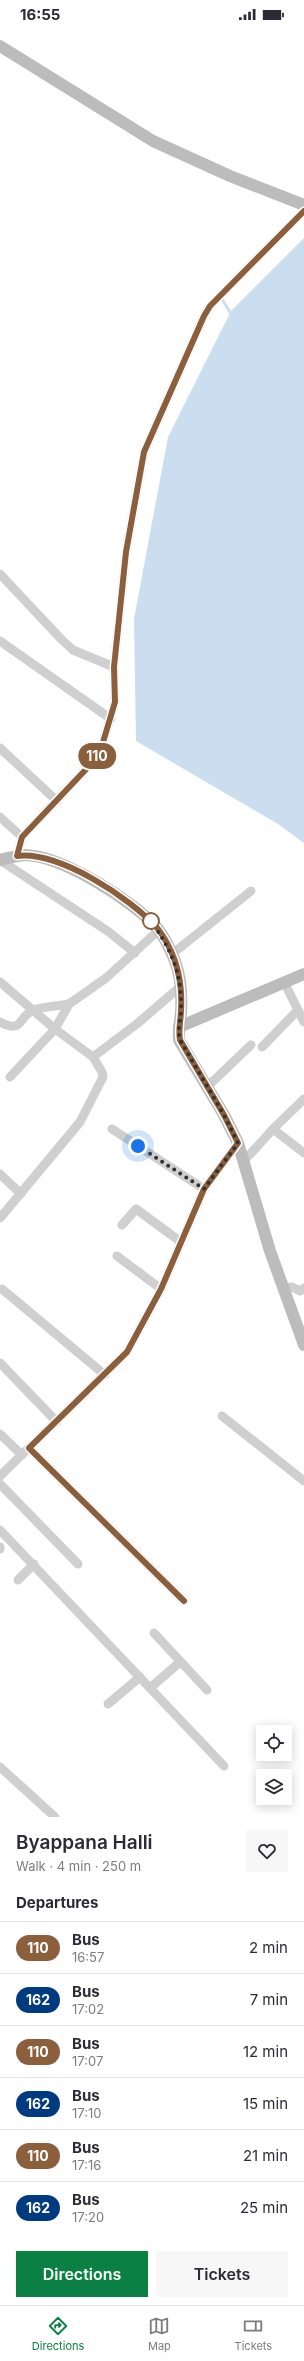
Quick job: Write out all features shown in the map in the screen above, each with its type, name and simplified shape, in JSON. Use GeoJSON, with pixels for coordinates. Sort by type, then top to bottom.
{"type":"FeatureCollection","features":[{"type":"Feature","properties":{"kind":"main road"},"geometry":{"type":"LineString","coordinates":[[0,46],[153,141],[230,176],[304,205]]}},
{"type":"Feature","properties":{"kind":"main road"},"geometry":{"type":"LineString","coordinates":[[0,860],[17,856],[45,859],[82,874],[130,903],[159,930],[172,954],[181,986],[178,1032],[182,1046],[238,1143],[283,1288],[301,1331],[304,1345]]}},
{"type":"Feature","properties":{"kind":"main road"},"geometry":{"type":"LineString","coordinates":[[179,1026],[304,974]]}},
{"type":"Feature","properties":{"kind":"street"},"geometry":{"type":"LineString","coordinates":[[17,856],[22,837],[92,763],[101,749],[111,719],[116,694],[114,667],[126,552],[144,452],[204,316],[216,300],[304,211]]}},
{"type":"Feature","properties":{"kind":"street"},"geometry":{"type":"LineString","coordinates":[[0,574],[62,640],[74,650],[114,667]]}},
{"type":"Feature","properties":{"kind":"street"},"geometry":{"type":"LineString","coordinates":[[0,641],[111,719]]}},
{"type":"Feature","properties":{"kind":"street"},"geometry":{"type":"LineString","coordinates":[[0,748],[57,801]]}},
{"type":"Feature","properties":{"kind":"street"},"geometry":{"type":"LineString","coordinates":[[0,817],[22,837]]}},
{"type":"Feature","properties":{"kind":"street"},"geometry":{"type":"LineString","coordinates":[[0,860],[109,932],[135,952]]}},
{"type":"Feature","properties":{"kind":"street"},"geometry":{"type":"LineString","coordinates":[[172,954],[250,891]]}},
{"type":"Feature","properties":{"kind":"street"},"geometry":{"type":"LineString","coordinates":[[10,1077],[55,1029],[69,1004],[106,978],[159,930]]}},
{"type":"Feature","properties":{"kind":"street"},"geometry":{"type":"LineString","coordinates":[[0,982],[55,1029],[93,1057],[102,1072],[103,1077],[84,1116],[0,1218]]}},
{"type":"Feature","properties":{"kind":"street"},"geometry":{"type":"LineString","coordinates":[[284,982],[304,1022]]}},
{"type":"Feature","properties":{"kind":"street"},"geometry":{"type":"LineString","coordinates":[[93,1057],[138,1023],[181,986]]}},
{"type":"Feature","properties":{"kind":"street"},"geometry":{"type":"LineString","coordinates":[[0,1022],[11,1027],[16,1027],[32,1010],[69,1004]]}},
{"type":"Feature","properties":{"kind":"street"},"geometry":{"type":"LineString","coordinates":[[262,1047],[298,1010]]}},
{"type":"Feature","properties":{"kind":"street"},"geometry":{"type":"LineString","coordinates":[[207,1087],[251,1045]]}},
{"type":"Feature","properties":{"kind":"street"},"geometry":{"type":"LineString","coordinates":[[244,1161],[273,1129],[304,1099]]}},
{"type":"Feature","properties":{"kind":"street"},"geometry":{"type":"LineString","coordinates":[[112,1129],[204,1189]]}},
{"type":"Feature","properties":{"kind":"street"},"geometry":{"type":"LineString","coordinates":[[273,1129],[304,1153]]}},
{"type":"Feature","properties":{"kind":"street"},"geometry":{"type":"LineString","coordinates":[[0,1476],[127,1352],[161,1289],[204,1189],[238,1143]]}},
{"type":"Feature","properties":{"kind":"street"},"geometry":{"type":"LineString","coordinates":[[0,1174],[21,1194]]}},
{"type":"Feature","properties":{"kind":"street"},"geometry":{"type":"LineString","coordinates":[[122,1225],[136,1209],[181,1242]]}},
{"type":"Feature","properties":{"kind":"street"},"geometry":{"type":"LineString","coordinates":[[117,1256],[161,1289]]}},
{"type":"Feature","properties":{"kind":"street"},"geometry":{"type":"LineString","coordinates":[[283,1288],[292,1287],[300,1291],[304,1288]]}},
{"type":"Feature","properties":{"kind":"street"},"geometry":{"type":"LineString","coordinates":[[2,1289],[105,1375]]}},
{"type":"Feature","properties":{"kind":"street"},"geometry":{"type":"LineString","coordinates":[[0,1363],[57,1422]]}},
{"type":"Feature","properties":{"kind":"street"},"geometry":{"type":"LineString","coordinates":[[222,1416],[304,1481]]}},
{"type":"Feature","properties":{"kind":"street"},"geometry":{"type":"LineString","coordinates":[[0,1434],[22,1455]]}},
{"type":"Feature","properties":{"kind":"street"},"geometry":{"type":"LineString","coordinates":[[29,1448],[184,1601]]}},
{"type":"Feature","properties":{"kind":"street"},"geometry":{"type":"LineString","coordinates":[[0,1484],[78,1564]]}},
{"type":"Feature","properties":{"kind":"street"},"geometry":{"type":"LineString","coordinates":[[0,1530],[34,1564],[224,1766]]}},
{"type":"Feature","properties":{"kind":"street"},"geometry":{"type":"LineString","coordinates":[[18,1580],[34,1564]]}},
{"type":"Feature","properties":{"kind":"street"},"geometry":{"type":"LineString","coordinates":[[154,1633],[207,1690]]}},
{"type":"Feature","properties":{"kind":"street"},"geometry":{"type":"LineString","coordinates":[[150,1688],[180,1662]]}},
{"type":"Feature","properties":{"kind":"street"},"geometry":{"type":"LineString","coordinates":[[108,1704],[140,1677]]}},
{"type":"Feature","properties":{"kind":"street"},"geometry":{"type":"LineString","coordinates":[[0,1767],[55,1817]]}},
{"type":"Feature","properties":{"kind":"water"},"geometry":{"type":"Polygon","coordinates":[[[304,238],[304,843],[278,824],[136,741],[134,619],[168,437],[231,311],[304,238]]]}},
{"type":"Feature","properties":{"kind":"waterway"},"geometry":{"type":"LineString","coordinates":[[222,299],[231,314]]}},
{"type":"Feature","properties":{"kind":"bus line","name":"110"},"geometry":{"type":"LineString","coordinates":[[184,1601],[29,1448],[127,1352],[161,1289],[204,1189],[238,1143],[224,1115],[182,1046],[178,1032],[181,1009],[181,986],[172,954],[159,930],[130,903],[82,874],[45,859],[24,855],[17,856],[22,837],[92,763],[101,749],[114,710],[116,694],[114,667],[126,552],[144,452],[204,316],[210,306],[304,211]]}},
{"type":"Feature","properties":{"kind":"route"},"geometry":{"type":"LineString","coordinates":[[138,1146],[204,1189],[238,1143],[224,1115],[182,1046],[178,1032],[181,1009],[181,986],[178,972],[165,940],[151,921]]}}]}
